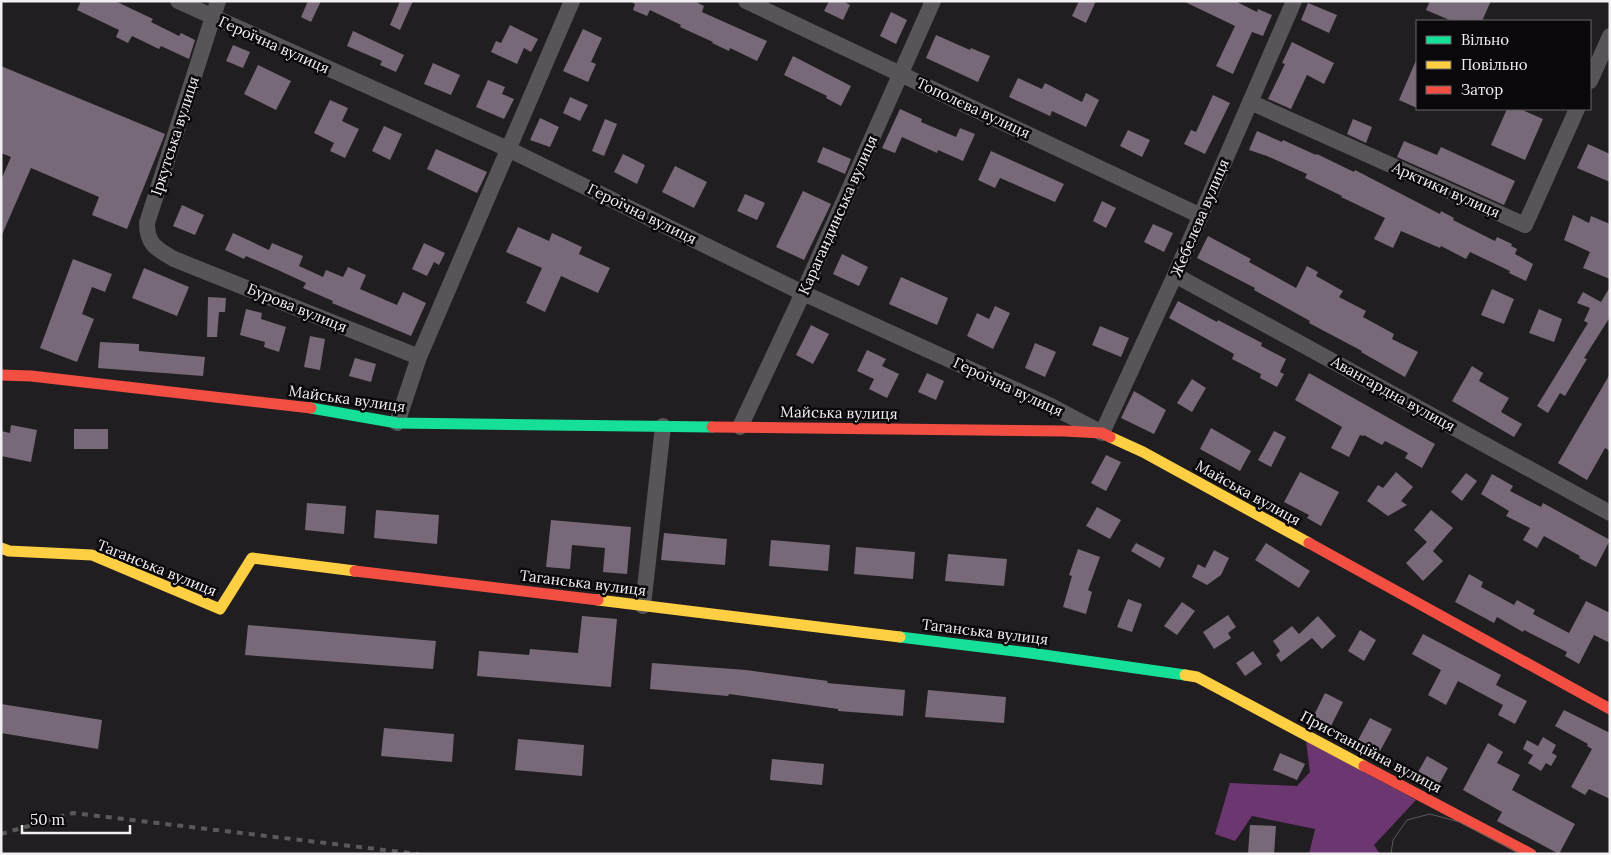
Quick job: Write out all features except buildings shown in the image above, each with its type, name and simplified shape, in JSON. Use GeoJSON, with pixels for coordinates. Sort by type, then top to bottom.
{"type":"FeatureCollection","features":[{"type":"Feature","properties":{"kind":"street","name":"Героїчна вулиця"},"geometry":{"type":"LineString","coordinates":[[178,1],[212,18],[508,148],[803,293],[1051,406],[1102,433]]}},
{"type":"Feature","properties":{"kind":"street","name":"Іркутська вулиця"},"geometry":{"type":"LineString","coordinates":[[174,258],[157,249],[150,242],[147,233],[147,223],[218,1]]}},
{"type":"Feature","properties":{"kind":"street"},"geometry":{"type":"LineString","coordinates":[[397,423],[419,357],[572,1]]}},
{"type":"Feature","properties":{"kind":"street","name":"Тополєва вулиця"},"geometry":{"type":"LineString","coordinates":[[746,1],[1201,216]]}},
{"type":"Feature","properties":{"kind":"street","name":"Карагандинська вулиця"},"geometry":{"type":"LineString","coordinates":[[740,427],[803,293],[934,1]]}},
{"type":"Feature","properties":{"kind":"street","name":"Жебелєва вулиця"},"geometry":{"type":"LineString","coordinates":[[1102,433],[1175,275],[1294,1]]}},
{"type":"Feature","properties":{"kind":"street"},"geometry":{"type":"LineString","coordinates":[[1591,79],[1610,36]]}},
{"type":"Feature","properties":{"kind":"street","name":"Арктики вулиця"},"geometry":{"type":"LineString","coordinates":[[1250,102],[1525,225],[1577,110]]}},
{"type":"Feature","properties":{"kind":"street","name":"Бурова вулиця"},"geometry":{"type":"LineString","coordinates":[[174,258],[419,357]]}},
{"type":"Feature","properties":{"kind":"street","name":"Авангардна вулиця"},"geometry":{"type":"LineString","coordinates":[[1175,275],[1610,513]]}},
{"type":"Feature","properties":{"kind":"street"},"geometry":{"type":"LineString","coordinates":[[1,362],[31,376]]}},
{"type":"Feature","properties":{"kind":"street","name":"Майська вулиця"},"geometry":{"type":"LineString","coordinates":[[1,375],[31,376],[333,411],[397,423],[1102,433],[1142,452],[1610,709]]}},
{"type":"Feature","properties":{"kind":"street"},"geometry":{"type":"LineString","coordinates":[[643,606],[663,426]]}},
{"type":"Feature","properties":{"kind":"street","name":"Таганська вулиця"},"geometry":{"type":"LineString","coordinates":[[1,548],[9,551],[92,555],[220,609],[252,558],[1030,653],[1198,677]]}},
{"type":"Feature","properties":{"kind":"street","name":"Пристанційна вулиця"},"geometry":{"type":"LineString","coordinates":[[1198,677],[1531,854]]}},
{"type":"Feature","properties":{"kind":"shaded area"},"geometry":{"type":"Polygon","coordinates":[[[1306,741],[1416,800],[1374,845],[1380,854],[1309,854],[1315,829],[1252,816],[1235,841],[1215,834],[1230,783],[1297,786],[1310,772],[1306,741]]]}},
{"type":"Feature","properties":{"kind":"tram line"},"geometry":{"type":"LineString","coordinates":[[1391,854],[1393,840],[1407,820],[1430,814],[1459,822],[1521,854]]}},
{"type":"Feature","properties":{"kind":"railway"},"geometry":{"type":"LineString","coordinates":[[1,834],[73,813],[418,854]]}},
{"type":"Feature","properties":{"kind":"traffic: fast"},"geometry":{"type":"LineString","coordinates":[[311,408],[397,423],[712,427]]}},
{"type":"Feature","properties":{"kind":"traffic: fast"},"geometry":{"type":"LineString","coordinates":[[900,637],[1185,675]]}},
{"type":"Feature","properties":{"kind":"traffic: slow"},"geometry":{"type":"LineString","coordinates":[[1110,437],[1143,452],[1309,543]]}},
{"type":"Feature","properties":{"kind":"traffic: slow"},"geometry":{"type":"LineString","coordinates":[[1,548],[9,551],[92,555],[220,609],[252,558],[355,571]]}},
{"type":"Feature","properties":{"kind":"traffic: slow"},"geometry":{"type":"LineString","coordinates":[[598,600],[900,637]]}},
{"type":"Feature","properties":{"kind":"traffic: slow"},"geometry":{"type":"LineString","coordinates":[[1185,675],[1197,677],[1364,766]]}},
{"type":"Feature","properties":{"kind":"traffic: jam"},"geometry":{"type":"LineString","coordinates":[[1,375],[31,376],[311,408]]}},
{"type":"Feature","properties":{"kind":"traffic: jam"},"geometry":{"type":"LineString","coordinates":[[712,427],[1064,431],[1102,433],[1110,437]]}},
{"type":"Feature","properties":{"kind":"traffic: jam"},"geometry":{"type":"LineString","coordinates":[[1309,543],[1610,709]]}},
{"type":"Feature","properties":{"kind":"traffic: jam"},"geometry":{"type":"LineString","coordinates":[[355,571],[598,600]]}},
{"type":"Feature","properties":{"kind":"traffic: jam"},"geometry":{"type":"LineString","coordinates":[[1364,766],[1531,854]]}}]}
